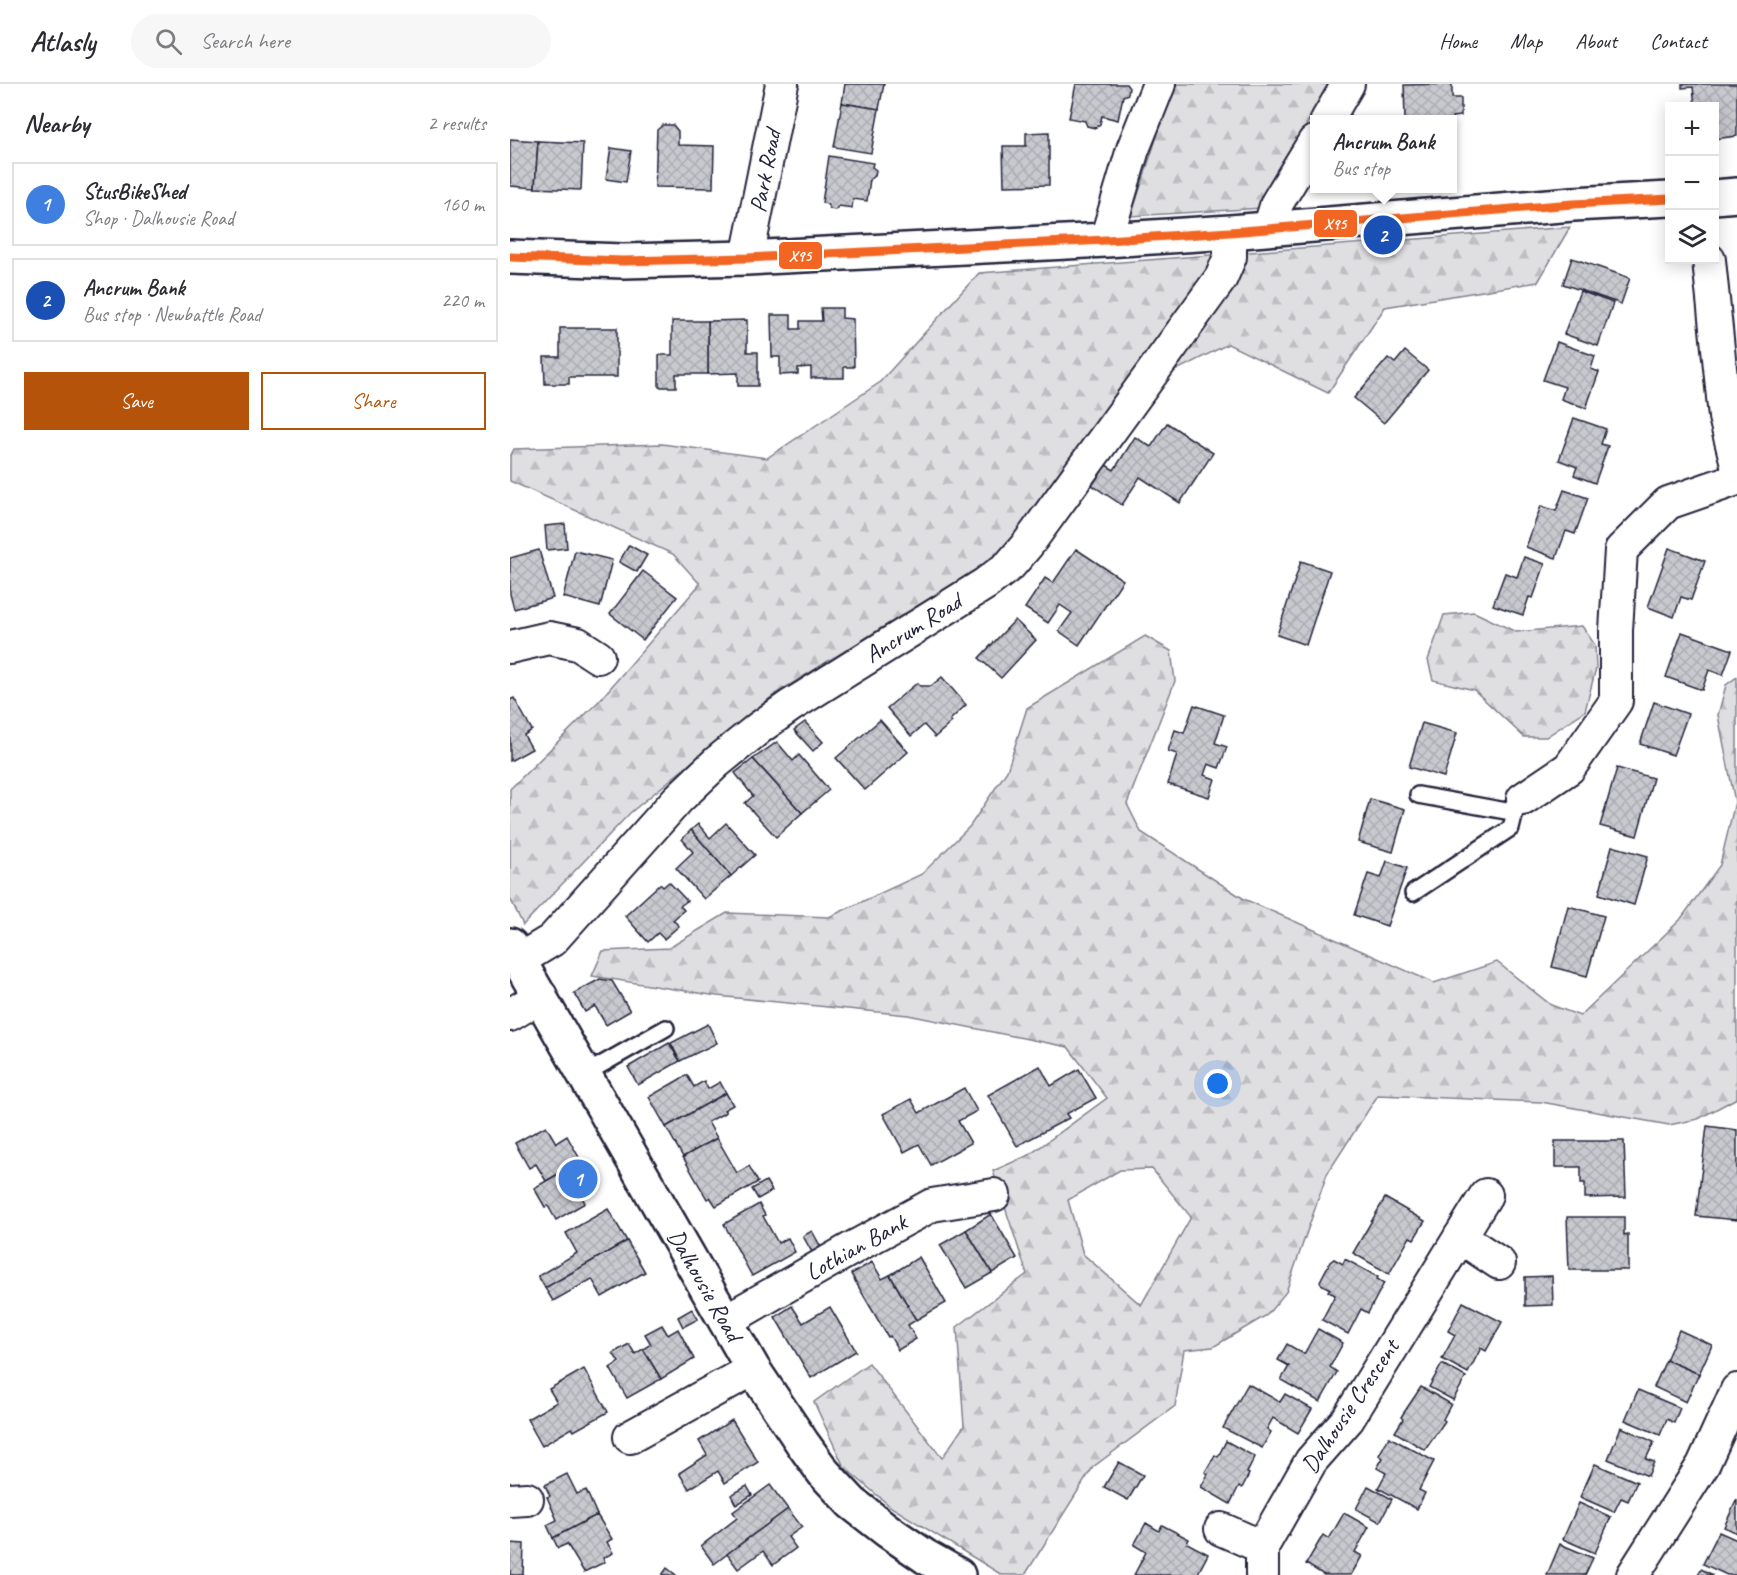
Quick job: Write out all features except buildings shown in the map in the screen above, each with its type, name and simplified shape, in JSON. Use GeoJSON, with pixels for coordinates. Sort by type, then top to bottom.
{"type":"FeatureCollection","features":[{"type":"Feature","properties":{"kind":"main road"},"geometry":{"type":"LineString","coordinates":[[1719,197],[1737,195]]}},
{"type":"Feature","properties":{"kind":"main road"},"geometry":{"type":"LineString","coordinates":[[510,256],[623,261],[747,258],[1114,240],[1573,204],[1665,199]]}},
{"type":"Feature","properties":{"kind":"main road","name":"Dalhousie Road"},"geometry":{"type":"LineString","coordinates":[[514,953],[541,996],[583,1075],[753,1369],[824,1473],[852,1503],[897,1538],[958,1575]]}},
{"type":"Feature","properties":{"kind":"street","name":"Park Road"},"geometry":{"type":"LineString","coordinates":[[747,258],[782,84]]}},
{"type":"Feature","properties":{"kind":"street"},"geometry":{"type":"LineString","coordinates":[[1114,240],[1133,149],[1159,84]]}},
{"type":"Feature","properties":{"kind":"street"},"geometry":{"type":"LineString","coordinates":[[1330,115],[1348,84]]}},
{"type":"Feature","properties":{"kind":"street"},"geometry":{"type":"LineString","coordinates":[[1269,229],[1277,204],[1310,149]]}},
{"type":"Feature","properties":{"kind":"street","name":"Ancrum Road"},"geometry":{"type":"LineString","coordinates":[[514,953],[552,940],[678,799],[717,762],[759,728],[985,584],[1010,565],[1028,544],[1221,278],[1230,257],[1230,232]]}},
{"type":"Feature","properties":{"kind":"street"},"geometry":{"type":"LineString","coordinates":[[1709,264],[1725,417],[1737,464]]}},
{"type":"Feature","properties":{"kind":"street"},"geometry":{"type":"LineString","coordinates":[[1520,801],[1569,768],[1616,701],[1616,630],[1621,550],[1668,503],[1737,479]]}},
{"type":"Feature","properties":{"kind":"street"},"geometry":{"type":"LineString","coordinates":[[510,647],[549,638],[578,644],[598,657]]}},
{"type":"Feature","properties":{"kind":"street"},"geometry":{"type":"LineString","coordinates":[[510,1015],[541,996]]}},
{"type":"Feature","properties":{"kind":"street","name":"Lothian Bank"},"geometry":{"type":"LineString","coordinates":[[725,1321],[858,1245],[933,1206],[994,1195]]}},
{"type":"Feature","properties":{"kind":"street","name":"Dalhousie Crescent"},"geometry":{"type":"LineString","coordinates":[[1221,1529],[1262,1561],[1311,1461],[1348,1419],[1485,1195]]}},
{"type":"Feature","properties":{"kind":"street"},"geometry":{"type":"LineString","coordinates":[[1460,1237],[1499,1263]]}},
{"type":"Feature","properties":{"kind":"street"},"geometry":{"type":"LineString","coordinates":[[630,1437],[753,1369]]}},
{"type":"Feature","properties":{"kind":"street"},"geometry":{"type":"LineString","coordinates":[[1634,1575],[1703,1465],[1737,1390]]}},
{"type":"Feature","properties":{"kind":"lane"},"geometry":{"type":"LineString","coordinates":[[1418,795],[1506,811],[1520,801]]}},
{"type":"Feature","properties":{"kind":"lane"},"geometry":{"type":"LineString","coordinates":[[1413,893],[1511,828],[1520,801]]}},
{"type":"Feature","properties":{"kind":"lane"},"geometry":{"type":"LineString","coordinates":[[583,1075],[666,1028]]}},
{"type":"Feature","properties":{"kind":"green space"},"geometry":{"type":"Polygon","coordinates":[[[1178,84],[1328,84],[1263,208],[1131,216],[1171,93],[1178,84]]]}},
{"type":"Feature","properties":{"kind":"green space"},"geometry":{"type":"Polygon","coordinates":[[[1570,227],[1538,282],[1385,307],[1328,393],[1228,344],[1135,391],[1006,551],[775,694],[630,813],[523,925],[510,898],[510,789],[599,701],[700,584],[673,554],[510,481],[510,457],[514,449],[662,444],[767,458],[879,383],[979,273],[1570,227]]]}},
{"type":"Feature","properties":{"kind":"green space"},"geometry":{"type":"Polygon","coordinates":[[[1474,612],[1516,632],[1582,626],[1595,645],[1596,668],[1585,711],[1546,737],[1524,737],[1474,690],[1433,680],[1428,660],[1444,615],[1474,612]]]}},
{"type":"Feature","properties":{"kind":"green space"},"geometry":{"type":"Polygon","coordinates":[[[1145,636],[1171,651],[1175,681],[1127,804],[1141,832],[1244,899],[1434,983],[1497,962],[1551,1005],[1580,1016],[1680,920],[1720,865],[1735,802],[1718,715],[1726,685],[1737,677],[1737,1098],[1698,1119],[1669,1125],[1541,1102],[1378,1095],[1327,1174],[1286,1292],[1267,1315],[1213,1347],[1184,1350],[1175,1406],[1093,1467],[1025,1575],[1002,1575],[891,1507],[844,1467],[814,1402],[869,1363],[942,1458],[964,1426],[957,1327],[1027,1274],[993,1171],[1029,1155],[1107,1098],[1068,1047],[908,1015],[717,996],[592,976],[603,951],[669,948],[727,913],[829,917],[922,874],[970,826],[1007,771],[1027,708],[1145,636]],[[1152,1169],[1120,1170],[1068,1200],[1083,1254],[1141,1305],[1191,1217],[1152,1169]]]}},
{"type":"Feature","properties":{"kind":"transit line","name":"X95"},"geometry":{"type":"LineString","coordinates":[[510,257],[623,261],[747,258],[1106,240],[1573,204],[1665,199]]}},
{"type":"Feature","properties":{"kind":"place","name":"Ancrum Bank"},"geometry":{"type":"Point","coordinates":[1383,235]}},
{"type":"Feature","properties":{"kind":"place","name":"StusBikeShed"},"geometry":{"type":"Point","coordinates":[578,1179]}}]}
